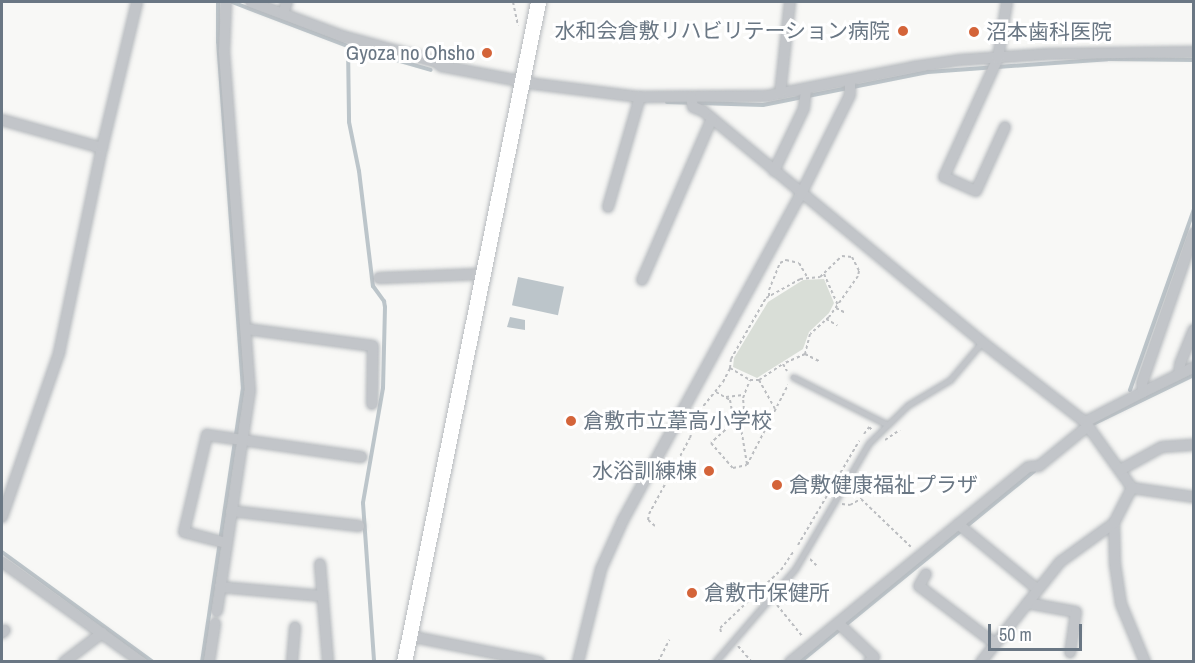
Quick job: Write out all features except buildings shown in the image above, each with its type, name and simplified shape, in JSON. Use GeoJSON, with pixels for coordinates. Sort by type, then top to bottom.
{"type":"FeatureCollection","features":[{"type":"Feature","properties":{"kind":"street"},"geometry":{"type":"LineString","coordinates":[[2,517],[59,353],[102,148],[137,2]]}},
{"type":"Feature","properties":{"kind":"street"},"geometry":{"type":"LineString","coordinates":[[217,611],[223,542],[231,511],[238,441],[249,391],[224,50],[226,2]]}},
{"type":"Feature","properties":{"kind":"street"},"geometry":{"type":"LineString","coordinates":[[251,2],[342,36],[437,62],[441,66],[522,82],[640,97],[648,95],[692,101],[780,94],[805,96],[850,86],[913,67],[1104,52],[1194,52]]}},
{"type":"Feature","properties":{"kind":"street"},"geometry":{"type":"LineString","coordinates":[[283,13],[287,2]]}},
{"type":"Feature","properties":{"kind":"street"},"geometry":{"type":"LineString","coordinates":[[404,662],[538,2]]}},
{"type":"Feature","properties":{"kind":"street"},"geometry":{"type":"LineString","coordinates":[[780,94],[790,2]]}},
{"type":"Feature","properties":{"kind":"street"},"geometry":{"type":"LineString","coordinates":[[1005,127],[976,191],[944,177],[996,62],[1006,2]]}},
{"type":"Feature","properties":{"kind":"street"},"geometry":{"type":"LineString","coordinates":[[578,662],[601,569],[623,520],[801,194],[850,86]]}},
{"type":"Feature","properties":{"kind":"street"},"geometry":{"type":"LineString","coordinates":[[774,171],[805,96]]}},
{"type":"Feature","properties":{"kind":"street"},"geometry":{"type":"LineString","coordinates":[[608,207],[640,97]]}},
{"type":"Feature","properties":{"kind":"street"},"geometry":{"type":"LineString","coordinates":[[692,101],[801,194],[982,342],[1087,424],[1132,488],[1194,497]]}},
{"type":"Feature","properties":{"kind":"street"},"geometry":{"type":"LineString","coordinates":[[642,280],[712,118]]}},
{"type":"Feature","properties":{"kind":"street"},"geometry":{"type":"LineString","coordinates":[[2,120],[102,148]]}},
{"type":"Feature","properties":{"kind":"street"},"geometry":{"type":"LineString","coordinates":[[1143,392],[1142,383],[1194,233]]}},
{"type":"Feature","properties":{"kind":"street"},"geometry":{"type":"LineString","coordinates":[[379,278],[482,274]]}},
{"type":"Feature","properties":{"kind":"street"},"geometry":{"type":"LineString","coordinates":[[246,329],[373,346],[372,404]]}},
{"type":"Feature","properties":{"kind":"street"},"geometry":{"type":"LineString","coordinates":[[1179,374],[1180,364],[1194,330]]}},
{"type":"Feature","properties":{"kind":"street"},"geometry":{"type":"LineString","coordinates":[[790,662],[809,645],[840,625],[920,555],[961,527],[1028,467],[1039,466],[1087,424],[1143,392],[1194,367]]}},
{"type":"Feature","properties":{"kind":"street"},"geometry":{"type":"LineString","coordinates":[[223,542],[183,532],[207,435],[361,458]]}},
{"type":"Feature","properties":{"kind":"street"},"geometry":{"type":"LineString","coordinates":[[1120,470],[1162,447],[1194,445]]}},
{"type":"Feature","properties":{"kind":"street"},"geometry":{"type":"LineString","coordinates":[[981,662],[1060,562],[1114,523],[1132,488]]}},
{"type":"Feature","properties":{"kind":"street"},"geometry":{"type":"LineString","coordinates":[[231,511],[359,526]]}},
{"type":"Feature","properties":{"kind":"street"},"geometry":{"type":"LineString","coordinates":[[1114,523],[1115,564],[1121,604],[1145,662]]}},
{"type":"Feature","properties":{"kind":"street"},"geometry":{"type":"LineString","coordinates":[[961,527],[1038,589]]}},
{"type":"Feature","properties":{"kind":"street"},"geometry":{"type":"LineString","coordinates":[[2,562],[141,662]]}},
{"type":"Feature","properties":{"kind":"street"},"geometry":{"type":"LineString","coordinates":[[320,564],[328,662]]}},
{"type":"Feature","properties":{"kind":"street"},"geometry":{"type":"LineString","coordinates":[[926,574],[919,586],[994,643]]}},
{"type":"Feature","properties":{"kind":"street"},"geometry":{"type":"LineString","coordinates":[[220,587],[323,596]]}},
{"type":"Feature","properties":{"kind":"street"},"geometry":{"type":"LineString","coordinates":[[1027,603],[1076,612],[1070,653]]}},
{"type":"Feature","properties":{"kind":"street"},"geometry":{"type":"LineString","coordinates":[[213,661],[215,623]]}},
{"type":"Feature","properties":{"kind":"street"},"geometry":{"type":"LineString","coordinates":[[840,625],[874,660]]}},
{"type":"Feature","properties":{"kind":"street"},"geometry":{"type":"LineString","coordinates":[[292,662],[295,627]]}},
{"type":"Feature","properties":{"kind":"street"},"geometry":{"type":"LineString","coordinates":[[64,662],[102,633]]}},
{"type":"Feature","properties":{"kind":"street"},"geometry":{"type":"LineString","coordinates":[[410,636],[539,662]]}},
{"type":"Feature","properties":{"kind":"lane"},"geometry":{"type":"LineString","coordinates":[[715,662],[795,569],[858,458],[886,424],[908,405],[950,381],[982,342]]}},
{"type":"Feature","properties":{"kind":"lane"},"geometry":{"type":"LineString","coordinates":[[793,377],[886,424]]}},
{"type":"Feature","properties":{"kind":"path"},"geometry":{"type":"LineString","coordinates":[[513,2],[519,27]]}},
{"type":"Feature","properties":{"kind":"path"},"geometry":{"type":"LineString","coordinates":[[769,296],[807,277],[815,278],[824,274],[842,256],[852,257],[857,263],[858,276],[837,307],[810,334],[805,354]]}},
{"type":"Feature","properties":{"kind":"path"},"geometry":{"type":"LineString","coordinates":[[655,526],[648,520],[649,514],[690,438],[696,415],[716,392],[730,368],[731,359],[769,296],[769,290],[780,263],[786,260],[799,263],[807,277]]}},
{"type":"Feature","properties":{"kind":"path"},"geometry":{"type":"LineString","coordinates":[[824,274],[837,307],[846,313]]}},
{"type":"Feature","properties":{"kind":"path"},"geometry":{"type":"LineString","coordinates":[[826,319],[837,325]]}},
{"type":"Feature","properties":{"kind":"path"},"geometry":{"type":"LineString","coordinates":[[730,368],[750,380],[759,380],[783,364],[805,354]]}},
{"type":"Feature","properties":{"kind":"path"},"geometry":{"type":"LineString","coordinates":[[805,354],[819,361]]}},
{"type":"Feature","properties":{"kind":"path"},"geometry":{"type":"LineString","coordinates":[[747,465],[793,377],[783,364]]}},
{"type":"Feature","properties":{"kind":"path"},"geometry":{"type":"LineString","coordinates":[[745,421],[744,394],[750,380]]}},
{"type":"Feature","properties":{"kind":"path"},"geometry":{"type":"LineString","coordinates":[[759,380],[776,410]]}},
{"type":"Feature","properties":{"kind":"path"},"geometry":{"type":"LineString","coordinates":[[716,392],[730,400],[734,422]]}},
{"type":"Feature","properties":{"kind":"path"},"geometry":{"type":"LineString","coordinates":[[726,397],[744,394]]}},
{"type":"Feature","properties":{"kind":"path"},"geometry":{"type":"LineString","coordinates":[[747,465],[733,468],[711,444],[734,422],[745,421],[767,426]]}},
{"type":"Feature","properties":{"kind":"path"},"geometry":{"type":"LineString","coordinates":[[740,422],[747,465]]}},
{"type":"Feature","properties":{"kind":"path"},"geometry":{"type":"LineString","coordinates":[[721,632],[720,628],[762,591],[781,570],[848,455],[869,427],[872,430]]}},
{"type":"Feature","properties":{"kind":"path"},"geometry":{"type":"LineString","coordinates":[[882,440],[887,440],[900,430]]}},
{"type":"Feature","properties":{"kind":"path"},"geometry":{"type":"LineString","coordinates":[[841,503],[850,505],[861,499],[866,502],[920,555]]}},
{"type":"Feature","properties":{"kind":"path"},"geometry":{"type":"LineString","coordinates":[[810,559],[817,566]]}},
{"type":"Feature","properties":{"kind":"path"},"geometry":{"type":"LineString","coordinates":[[777,605],[809,645]]}},
{"type":"Feature","properties":{"kind":"path"},"geometry":{"type":"LineString","coordinates":[[658,662],[669,640]]}},
{"type":"Feature","properties":{"kind":"path"},"geometry":{"type":"LineString","coordinates":[[738,646],[751,661]]}},
{"type":"Feature","properties":{"kind":"shaded area"},"geometry":{"type":"Polygon","coordinates":[[[518,277],[564,287],[558,315],[512,305],[518,277]]]}},
{"type":"Feature","properties":{"kind":"shaded area"},"geometry":{"type":"Polygon","coordinates":[[[824,279],[834,303],[829,313],[809,332],[803,349],[757,378],[733,367],[734,358],[768,302],[803,280],[824,279]]]}},
{"type":"Feature","properties":{"kind":"shaded area"},"geometry":{"type":"Polygon","coordinates":[[[510,317],[525,320],[525,330],[507,327],[510,317]]]}},
{"type":"Feature","properties":{"kind":"waterway"},"geometry":{"type":"LineString","coordinates":[[202,662],[243,389],[218,42],[218,2]]}},
{"type":"Feature","properties":{"kind":"waterway"},"geometry":{"type":"LineString","coordinates":[[232,2],[348,46],[431,70]]}},
{"type":"Feature","properties":{"kind":"waterway"},"geometry":{"type":"LineString","coordinates":[[348,46],[349,122],[359,171],[373,286],[384,301],[385,307],[383,388],[363,503],[374,662]]}},
{"type":"Feature","properties":{"kind":"waterway"},"geometry":{"type":"LineString","coordinates":[[667,102],[763,105],[928,72],[1108,59],[1194,60]]}},
{"type":"Feature","properties":{"kind":"waterway"},"geometry":{"type":"LineString","coordinates":[[1130,390],[1194,209]]}},
{"type":"Feature","properties":{"kind":"waterway"},"geometry":{"type":"LineString","coordinates":[[1095,423],[1194,375]]}},
{"type":"Feature","properties":{"kind":"waterway"},"geometry":{"type":"LineString","coordinates":[[800,662],[1034,471]]}},
{"type":"Feature","properties":{"kind":"waterway"},"geometry":{"type":"LineString","coordinates":[[2,552],[153,662]]}},
{"type":"Feature","properties":{"kind":"place","name":"水和会倉敷リハビリテーション病院"},"geometry":{"type":"Point","coordinates":[903,31]}},
{"type":"Feature","properties":{"kind":"place","name":"沼本歯科医院"},"geometry":{"type":"Point","coordinates":[974,32]}},
{"type":"Feature","properties":{"kind":"place","name":"Gyoza no Ohsho"},"geometry":{"type":"Point","coordinates":[487,53]}},
{"type":"Feature","properties":{"kind":"place","name":"倉敷市立葦高小学校"},"geometry":{"type":"Point","coordinates":[571,421]}},
{"type":"Feature","properties":{"kind":"place","name":"水浴訓練棟"},"geometry":{"type":"Point","coordinates":[709,471]}},
{"type":"Feature","properties":{"kind":"place","name":"倉敷健康福祉プラザ"},"geometry":{"type":"Point","coordinates":[777,485]}},
{"type":"Feature","properties":{"kind":"place","name":"倉敷市保健所"},"geometry":{"type":"Point","coordinates":[692,593]}}]}
